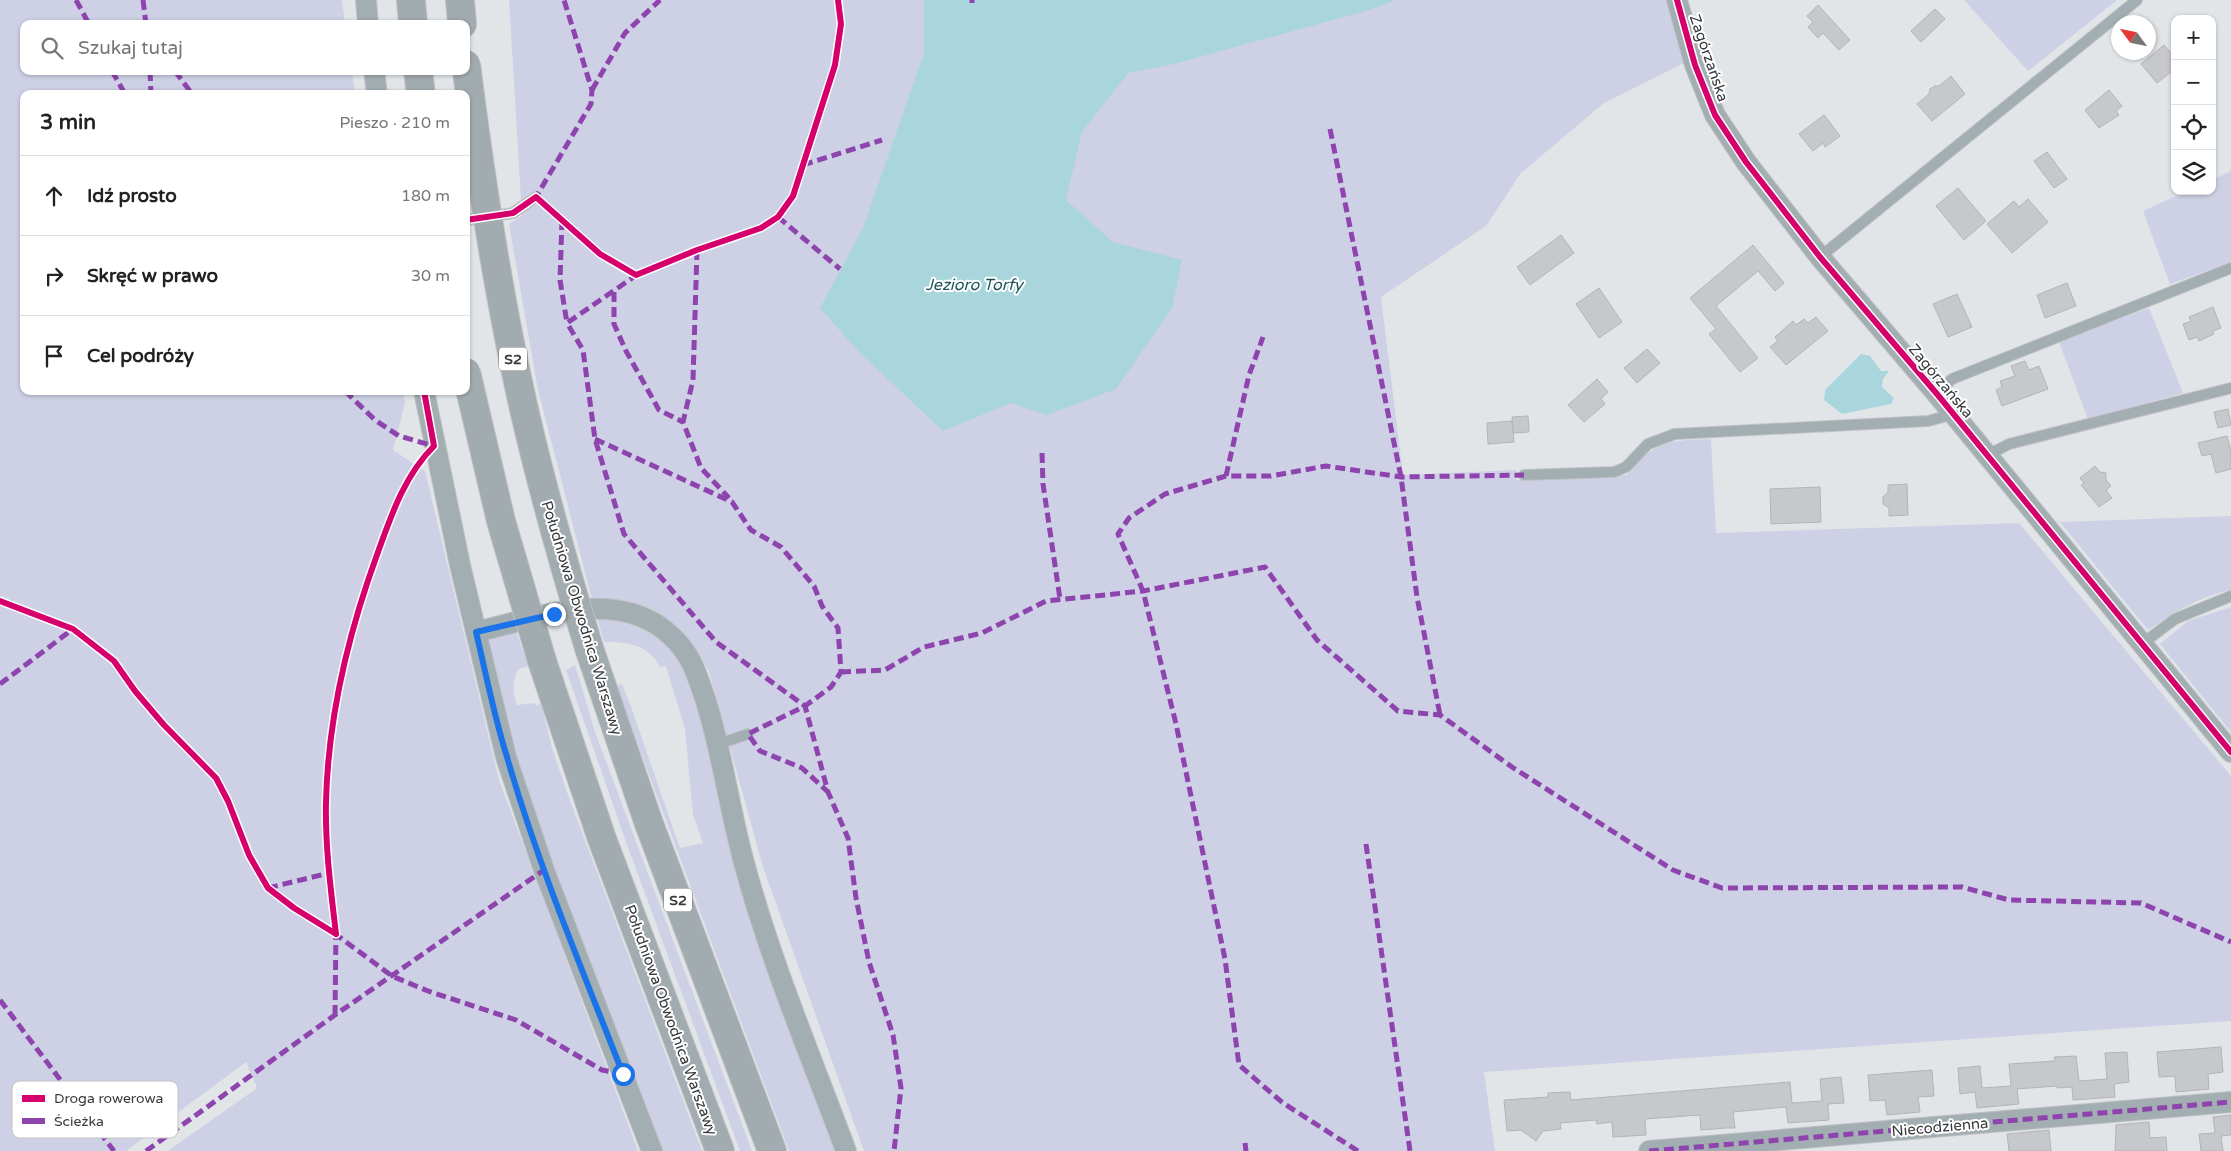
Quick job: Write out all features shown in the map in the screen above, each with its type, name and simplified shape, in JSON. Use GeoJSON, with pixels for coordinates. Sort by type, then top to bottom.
{"type":"FeatureCollection","features":[{"type":"Feature","properties":{"kind":"highway"},"geometry":{"type":"LineString","coordinates":[[411,0],[413,20]]}},
{"type":"Feature","properties":{"kind":"highway"},"geometry":{"type":"LineString","coordinates":[[460,0],[462,20]]}},
{"type":"Feature","properties":{"kind":"highway"},"geometry":{"type":"LineString","coordinates":[[419,75],[420,90]]}},
{"type":"Feature","properties":{"kind":"highway","name":"Południowa Obwodnica Warszawy"},"geometry":{"type":"LineString","coordinates":[[468,75],[470,90]]}},
{"type":"Feature","properties":{"kind":"highway","name":"Południowa Obwodnica Warszawy"},"geometry":{"type":"LineString","coordinates":[[470,93],[486,208],[512,352],[548,507],[589,648],[648,821],[772,1151]]}},
{"type":"Feature","properties":{"kind":"highway","name":"Południowa Obwodnica Warszawy"},"geometry":{"type":"LineString","coordinates":[[470,389],[502,521],[542,661],[602,839],[720,1151]]}},
{"type":"Feature","properties":{"kind":"street"},"geometry":{"type":"LineString","coordinates":[[366,0],[368,20]]}},
{"type":"Feature","properties":{"kind":"street","name":"Zagórzańska"},"geometry":{"type":"LineString","coordinates":[[1677,0],[1695,65],[1715,115],[1746,162],[1820,257],[1954,414],[2231,752]]}},
{"type":"Feature","properties":{"kind":"street"},"geometry":{"type":"LineString","coordinates":[[375,75],[376,90]]}},
{"type":"Feature","properties":{"kind":"street"},"geometry":{"type":"LineString","coordinates":[[425,395],[476,632],[499,728],[520,799],[544,870],[652,1151]]}},
{"type":"Feature","properties":{"kind":"street"},"geometry":{"type":"LineString","coordinates":[[476,632],[554,614],[582,610],[612,610],[648,620],[668,634],[690,660],[702,690],[746,870],[764,926],[846,1151]]}},
{"type":"Feature","properties":{"kind":"street","name":"Niecodzienna"},"geometry":{"type":"LineString","coordinates":[[1649,1151],[2231,1102]]}},
{"type":"Feature","properties":{"kind":"lane"},"geometry":{"type":"LineString","coordinates":[[1820,257],[2137,0]]}},
{"type":"Feature","properties":{"kind":"lane"},"geometry":{"type":"LineString","coordinates":[[470,219],[513,213],[536,197]]}},
{"type":"Feature","properties":{"kind":"lane"},"geometry":{"type":"LineString","coordinates":[[1937,394],[1952,379],[2231,268]]}},
{"type":"Feature","properties":{"kind":"lane"},"geometry":{"type":"LineString","coordinates":[[1988,456],[2009,444],[2231,388]]}},
{"type":"Feature","properties":{"kind":"lane"},"geometry":{"type":"LineString","coordinates":[[1524,475],[1614,472],[1626,467],[1648,444],[1675,434],[1928,421],[1954,414]]}},
{"type":"Feature","properties":{"kind":"lane"},"geometry":{"type":"LineString","coordinates":[[2143,643],[2175,619],[2231,596]]}},
{"type":"Feature","properties":{"kind":"lane"},"geometry":{"type":"LineString","coordinates":[[716,744],[748,734]]}},
{"type":"Feature","properties":{"kind":"shaded area"},"geometry":{"type":"Polygon","coordinates":[[[0,0],[342,0],[344,20],[20,20],[20,75],[353,75],[354,90],[20,90],[20,395],[404,395],[405,403],[393,450],[425,471],[499,780],[638,1151],[168,1151],[257,1088],[246,1062],[178,1112],[178,1081],[12,1081],[12,1138],[144,1138],[126,1151],[0,1151],[0,0]]]}},
{"type":"Feature","properties":{"kind":"shaded area"},"geometry":{"type":"Polygon","coordinates":[[[509,0],[1669,0],[1688,61],[1604,103],[1521,173],[1486,226],[1381,297],[1403,475],[1516,470],[1516,480],[1627,475],[1645,455],[1663,445],[1685,440],[1711,439],[1716,533],[2019,523],[2231,776],[2231,1021],[1484,1072],[1495,1151],[864,1151],[763,867],[709,672],[688,639],[667,619],[642,611],[593,603],[538,390],[509,224],[522,216],[509,0]]]}},
{"type":"Feature","properties":{"kind":"shaded area"},"geometry":{"type":"Polygon","coordinates":[[[1964,0],[2117,0],[2028,71],[1964,0]]]}},
{"type":"Feature","properties":{"kind":"shaded area"},"geometry":{"type":"Polygon","coordinates":[[[2231,171],[2231,262],[2170,284],[2143,211],[2178,195],[2216,195],[2216,178],[2231,171]]]}},
{"type":"Feature","properties":{"kind":"shaded area"},"geometry":{"type":"Polygon","coordinates":[[[2149,308],[2183,393],[2088,419],[2059,342],[2149,308]]]}},
{"type":"Feature","properties":{"kind":"shaded area"},"geometry":{"type":"Polygon","coordinates":[[[2231,516],[2231,590],[2198,601],[2148,630],[2060,522],[2231,516]]]}},
{"type":"Feature","properties":{"kind":"shaded area"},"geometry":{"type":"Polygon","coordinates":[[[2231,607],[2231,732],[2160,644],[2188,621],[2231,607]]]}},
{"type":"Feature","properties":{"kind":"shaded area"},"geometry":{"type":"Polygon","coordinates":[[[597,618],[641,627],[662,641],[672,651],[689,676],[839,1151],[789,1151],[616,686],[622,684],[630,704],[680,848],[703,843],[693,815],[685,729],[666,666],[660,667],[650,653],[636,646],[604,642],[597,618]]]}},
{"type":"Feature","properties":{"kind":"shaded area"},"geometry":{"type":"Polygon","coordinates":[[[516,631],[528,666],[519,669],[515,678],[514,691],[517,705],[535,703],[536,706],[541,703],[552,748],[568,795],[702,1151],[662,1151],[523,785],[488,644],[492,638],[516,631]]]}},
{"type":"Feature","properties":{"kind":"shaded area"},"geometry":{"type":"Polygon","coordinates":[[[575,665],[595,732],[752,1151],[740,1151],[626,842],[566,670],[575,665]]]}},
{"type":"Feature","properties":{"kind":"water","name":"Jezioro Torfy"},"geometry":{"type":"Polygon","coordinates":[[[924,0],[1396,0],[1369,10],[1174,64],[1128,73],[1082,132],[1066,200],[1113,242],[1182,260],[1172,308],[1116,389],[1047,415],[1011,403],[943,431],[859,352],[820,308],[863,228],[924,53],[924,0]]]}},
{"type":"Feature","properties":{"kind":"water"},"geometry":{"type":"Polygon","coordinates":[[[1861,354],[1870,356],[1881,371],[1889,371],[1883,379],[1882,387],[1894,398],[1891,404],[1842,414],[1824,400],[1825,390],[1861,354]]]}},
{"type":"Feature","properties":{"kind":"building"},"geometry":{"type":"Polygon","coordinates":[[[1818,5],[1850,40],[1839,50],[1823,33],[1818,38],[1808,27],[1813,22],[1807,16],[1818,5]]]}},
{"type":"Feature","properties":{"kind":"building"},"geometry":{"type":"Polygon","coordinates":[[[1935,9],[1945,19],[1921,42],[1911,31],[1935,9]]]}},
{"type":"Feature","properties":{"kind":"building"},"geometry":{"type":"Polygon","coordinates":[[[2164,45],[2171,53],[2171,72],[2157,83],[2141,64],[2146,60],[2156,60],[2156,52],[2164,45]]]}},
{"type":"Feature","properties":{"kind":"building"},"geometry":{"type":"Polygon","coordinates":[[[1951,76],[1965,94],[1932,121],[1917,104],[1929,94],[1930,89],[1939,86],[1951,76]]]}},
{"type":"Feature","properties":{"kind":"building"},"geometry":{"type":"Polygon","coordinates":[[[2109,90],[2122,106],[2116,111],[2119,115],[2099,128],[2085,110],[2109,90]]]}},
{"type":"Feature","properties":{"kind":"building"},"geometry":{"type":"Polygon","coordinates":[[[1824,115],[1840,136],[1825,147],[1823,143],[1813,151],[1799,134],[1824,115]]]}},
{"type":"Feature","properties":{"kind":"building"},"geometry":{"type":"Polygon","coordinates":[[[2047,152],[2067,179],[2054,188],[2034,161],[2047,152]]]}},
{"type":"Feature","properties":{"kind":"building"},"geometry":{"type":"Polygon","coordinates":[[[1958,188],[1986,221],[1964,240],[1936,206],[1958,188]]]}},
{"type":"Feature","properties":{"kind":"building"},"geometry":{"type":"Polygon","coordinates":[[[2028,199],[2048,222],[2012,253],[1987,224],[2014,201],[2019,207],[2028,199]]]}},
{"type":"Feature","properties":{"kind":"building"},"geometry":{"type":"Polygon","coordinates":[[[1561,235],[1574,253],[1530,285],[1517,267],[1561,235]]]}},
{"type":"Feature","properties":{"kind":"building"},"geometry":{"type":"Polygon","coordinates":[[[1753,245],[1784,283],[1775,291],[1758,271],[1716,306],[1758,358],[1740,372],[1709,334],[1716,329],[1690,298],[1753,245]]]}},
{"type":"Feature","properties":{"kind":"building"},"geometry":{"type":"Polygon","coordinates":[[[2067,283],[2076,306],[2045,318],[2037,295],[2067,283]]]}},
{"type":"Feature","properties":{"kind":"building"},"geometry":{"type":"Polygon","coordinates":[[[1599,288],[1622,322],[1599,338],[1576,304],[1599,288]]]}},
{"type":"Feature","properties":{"kind":"building"},"geometry":{"type":"Polygon","coordinates":[[[1957,294],[1972,327],[1948,337],[1933,304],[1957,294]]]}},
{"type":"Feature","properties":{"kind":"building"},"geometry":{"type":"Polygon","coordinates":[[[2213,307],[2221,328],[2213,331],[2214,334],[2199,341],[2197,337],[2189,340],[2183,324],[2191,321],[2189,317],[2213,307]]]}},
{"type":"Feature","properties":{"kind":"building"},"geometry":{"type":"Polygon","coordinates":[[[1816,317],[1828,331],[1786,365],[1770,347],[1778,341],[1775,337],[1793,321],[1796,325],[1804,319],[1808,323],[1816,317]]]}},
{"type":"Feature","properties":{"kind":"building"},"geometry":{"type":"Polygon","coordinates":[[[1647,349],[1660,363],[1637,383],[1624,368],[1647,349]]]}},
{"type":"Feature","properties":{"kind":"building"},"geometry":{"type":"Polygon","coordinates":[[[2025,361],[2029,370],[2039,366],[2048,389],[2002,406],[1996,390],[2002,387],[2000,381],[2015,376],[2011,366],[2025,361]]]}},
{"type":"Feature","properties":{"kind":"building"},"geometry":{"type":"Polygon","coordinates":[[[1597,379],[1608,392],[1601,399],[1605,404],[1584,422],[1568,405],[1597,379]]]}},
{"type":"Feature","properties":{"kind":"building"},"geometry":{"type":"Polygon","coordinates":[[[2228,409],[2231,425],[2218,428],[2214,412],[2228,409]]]}},
{"type":"Feature","properties":{"kind":"building"},"geometry":{"type":"Polygon","coordinates":[[[1528,416],[1529,432],[1513,433],[1512,417],[1528,416]]]}},
{"type":"Feature","properties":{"kind":"building"},"geometry":{"type":"Polygon","coordinates":[[[1512,421],[1514,442],[1488,444],[1487,423],[1512,421]]]}},
{"type":"Feature","properties":{"kind":"building"},"geometry":{"type":"Polygon","coordinates":[[[2227,436],[2231,451],[2231,469],[2216,473],[2211,454],[2202,456],[2198,443],[2227,436]]]}},
{"type":"Feature","properties":{"kind":"building"},"geometry":{"type":"Polygon","coordinates":[[[2095,466],[2100,472],[2106,473],[2106,480],[2111,486],[2106,490],[2112,498],[2099,507],[2081,485],[2084,483],[2080,478],[2095,466]]]}},
{"type":"Feature","properties":{"kind":"building"},"geometry":{"type":"Polygon","coordinates":[[[1907,484],[1908,515],[1889,516],[1889,508],[1883,504],[1883,497],[1888,492],[1888,485],[1907,484]]]}},
{"type":"Feature","properties":{"kind":"building"},"geometry":{"type":"Polygon","coordinates":[[[1820,487],[1821,522],[1771,524],[1770,489],[1820,487]]]}},
{"type":"Feature","properties":{"kind":"building"},"geometry":{"type":"Polygon","coordinates":[[[2221,1047],[2223,1072],[2208,1074],[2209,1089],[2176,1092],[2175,1076],[2159,1077],[2157,1052],[2221,1047]]]}},
{"type":"Feature","properties":{"kind":"building"},"geometry":{"type":"Polygon","coordinates":[[[2127,1052],[2129,1082],[2114,1084],[2115,1097],[2073,1100],[2072,1087],[2057,1088],[2057,1086],[2017,1089],[2019,1104],[1977,1108],[1975,1092],[1960,1094],[1958,1068],[1980,1066],[1982,1088],[2011,1086],[2009,1064],[2055,1061],[2054,1057],[2076,1056],[2079,1081],[2107,1079],[2105,1053],[2127,1052]]]}},
{"type":"Feature","properties":{"kind":"building"},"geometry":{"type":"Polygon","coordinates":[[[1932,1070],[1934,1096],[1918,1097],[1920,1112],[1887,1115],[1885,1100],[1870,1101],[1868,1075],[1932,1070]]]}},
{"type":"Feature","properties":{"kind":"building"},"geometry":{"type":"Polygon","coordinates":[[[1841,1077],[1844,1103],[1828,1104],[1829,1120],[1788,1123],[1786,1107],[1733,1112],[1735,1128],[1701,1130],[1700,1115],[1645,1119],[1646,1135],[1613,1137],[1612,1122],[1597,1124],[1596,1120],[1560,1123],[1561,1129],[1543,1131],[1536,1141],[1521,1130],[1507,1131],[1504,1100],[1548,1097],[1548,1093],[1570,1092],[1571,1100],[1790,1082],[1792,1103],[1822,1101],[1820,1079],[1841,1077]]]}},
{"type":"Feature","properties":{"kind":"building"},"geometry":{"type":"Polygon","coordinates":[[[2231,1115],[2231,1135],[2221,1136],[2223,1151],[2201,1151],[2199,1134],[2215,1133],[2213,1117],[2231,1115]]]}},
{"type":"Feature","properties":{"kind":"building"},"geometry":{"type":"Polygon","coordinates":[[[2149,1122],[2150,1138],[2166,1137],[2167,1151],[2115,1151],[2116,1125],[2149,1122]]]}},
{"type":"Feature","properties":{"kind":"building"},"geometry":{"type":"Polygon","coordinates":[[[2049,1130],[2051,1151],[2009,1151],[2007,1134],[2049,1130]]]}},
{"type":"Feature","properties":{"kind":"marked path"},"geometry":{"type":"LineString","coordinates":[[76,0],[87,20]]}},
{"type":"Feature","properties":{"kind":"marked path"},"geometry":{"type":"LineString","coordinates":[[143,0],[146,20]]}},
{"type":"Feature","properties":{"kind":"marked path"},"geometry":{"type":"LineString","coordinates":[[539,200],[536,197],[591,104],[592,90],[564,0]]}},
{"type":"Feature","properties":{"kind":"marked path"},"geometry":{"type":"LineString","coordinates":[[592,90],[625,33],[660,0]]}},
{"type":"Feature","properties":{"kind":"marked path"},"geometry":{"type":"LineString","coordinates":[[114,75],[123,90]]}},
{"type":"Feature","properties":{"kind":"marked path"},"geometry":{"type":"LineString","coordinates":[[150,75],[151,90]]}},
{"type":"Feature","properties":{"kind":"marked path"},"geometry":{"type":"LineString","coordinates":[[178,75],[189,90]]}},
{"type":"Feature","properties":{"kind":"marked path"},"geometry":{"type":"LineString","coordinates":[[1330,129],[1401,477],[1417,597],[1440,715]]}},
{"type":"Feature","properties":{"kind":"marked path"},"geometry":{"type":"LineString","coordinates":[[803,165],[882,140]]}},
{"type":"Feature","properties":{"kind":"marked path"},"geometry":{"type":"LineString","coordinates":[[778,217],[840,269]]}},
{"type":"Feature","properties":{"kind":"marked path"},"geometry":{"type":"LineString","coordinates":[[562,220],[560,280],[567,323]]}},
{"type":"Feature","properties":{"kind":"marked path"},"geometry":{"type":"LineString","coordinates":[[697,250],[693,380],[683,422],[701,468],[729,498]]}},
{"type":"Feature","properties":{"kind":"marked path"},"geometry":{"type":"LineString","coordinates":[[638,274],[567,323],[583,350],[595,439],[624,534],[716,642],[805,706],[828,792],[848,838],[856,898],[869,962],[893,1035],[901,1088],[894,1151]]}},
{"type":"Feature","properties":{"kind":"marked path"},"geometry":{"type":"LineString","coordinates":[[614,292],[614,324],[626,351],[659,410],[683,422]]}},
{"type":"Feature","properties":{"kind":"marked path"},"geometry":{"type":"LineString","coordinates":[[1226,476],[1249,375],[1263,337]]}},
{"type":"Feature","properties":{"kind":"marked path"},"geometry":{"type":"LineString","coordinates":[[349,395],[375,420],[399,436],[434,446],[431,448]]}},
{"type":"Feature","properties":{"kind":"marked path"},"geometry":{"type":"LineString","coordinates":[[595,439],[732,502],[751,530],[781,547],[814,586],[822,606],[838,628],[841,672],[831,687],[805,706],[748,734],[760,751],[802,768],[828,792]]}},
{"type":"Feature","properties":{"kind":"marked path"},"geometry":{"type":"LineString","coordinates":[[1042,453],[1043,484],[1060,599]]}},
{"type":"Feature","properties":{"kind":"marked path"},"geometry":{"type":"LineString","coordinates":[[1358,1151],[1283,1103],[1239,1065],[1225,959],[1176,724],[1143,591],[1118,534],[1129,518],[1165,494],[1226,476],[1271,476],[1326,466],[1401,477],[1524,475]]}},
{"type":"Feature","properties":{"kind":"marked path"},"geometry":{"type":"LineString","coordinates":[[841,672],[885,670],[924,647],[982,633],[1046,601],[1143,591],[1265,567],[1317,640],[1398,711],[1440,715],[1512,767],[1673,870],[1722,888],[1962,887],[2009,900],[2141,903],[2231,942]]}},
{"type":"Feature","properties":{"kind":"marked path"},"geometry":{"type":"LineString","coordinates":[[0,684],[73,629]]}},
{"type":"Feature","properties":{"kind":"marked path"},"geometry":{"type":"LineString","coordinates":[[1366,844],[1410,1151]]}},
{"type":"Feature","properties":{"kind":"marked path"},"geometry":{"type":"LineString","coordinates":[[178,1128],[335,1015],[544,870]]}},
{"type":"Feature","properties":{"kind":"marked path"},"geometry":{"type":"LineString","coordinates":[[268,888],[329,873]]}},
{"type":"Feature","properties":{"kind":"marked path"},"geometry":{"type":"LineString","coordinates":[[335,1015],[336,930]]}},
{"type":"Feature","properties":{"kind":"marked path"},"geometry":{"type":"LineString","coordinates":[[334,933],[392,976],[428,991],[516,1020],[602,1070],[623,1074]]}},
{"type":"Feature","properties":{"kind":"marked path"},"geometry":{"type":"LineString","coordinates":[[0,1000],[61,1081]]}},
{"type":"Feature","properties":{"kind":"marked path"},"geometry":{"type":"LineString","coordinates":[[1649,1151],[2231,1102]]}},
{"type":"Feature","properties":{"kind":"marked path"},"geometry":{"type":"LineString","coordinates":[[104,1138],[114,1151]]}},
{"type":"Feature","properties":{"kind":"marked path"},"geometry":{"type":"LineString","coordinates":[[146,1151],[164,1138]]}},
{"type":"Feature","properties":{"kind":"marked path"},"geometry":{"type":"LineString","coordinates":[[1245,1143],[1246,1151]]}},
{"type":"Feature","properties":{"kind":"cycle path"},"geometry":{"type":"LineString","coordinates":[[470,219],[513,213],[536,197],[600,254],[636,275],[697,250],[761,228],[778,217],[793,196],[835,65],[841,24],[838,0]]}},
{"type":"Feature","properties":{"kind":"cycle path"},"geometry":{"type":"LineString","coordinates":[[1677,0],[1695,65],[1715,115],[1746,162],[1820,257],[1937,394],[2231,752]]}},
{"type":"Feature","properties":{"kind":"cycle path"},"geometry":{"type":"LineString","coordinates":[[336,934],[326,836],[328,770],[336,706],[349,643],[389,523],[407,482],[434,446],[425,395]]}},
{"type":"Feature","properties":{"kind":"cycle path"},"geometry":{"type":"LineString","coordinates":[[0,601],[73,629],[114,661],[135,691],[164,725],[216,778],[228,801],[249,855],[268,888],[294,908],[336,934]]}},
{"type":"Feature","properties":{"kind":"route"},"geometry":{"type":"LineString","coordinates":[[554,614],[476,632],[506,756],[520,799],[544,870],[623,1074]]}}]}
